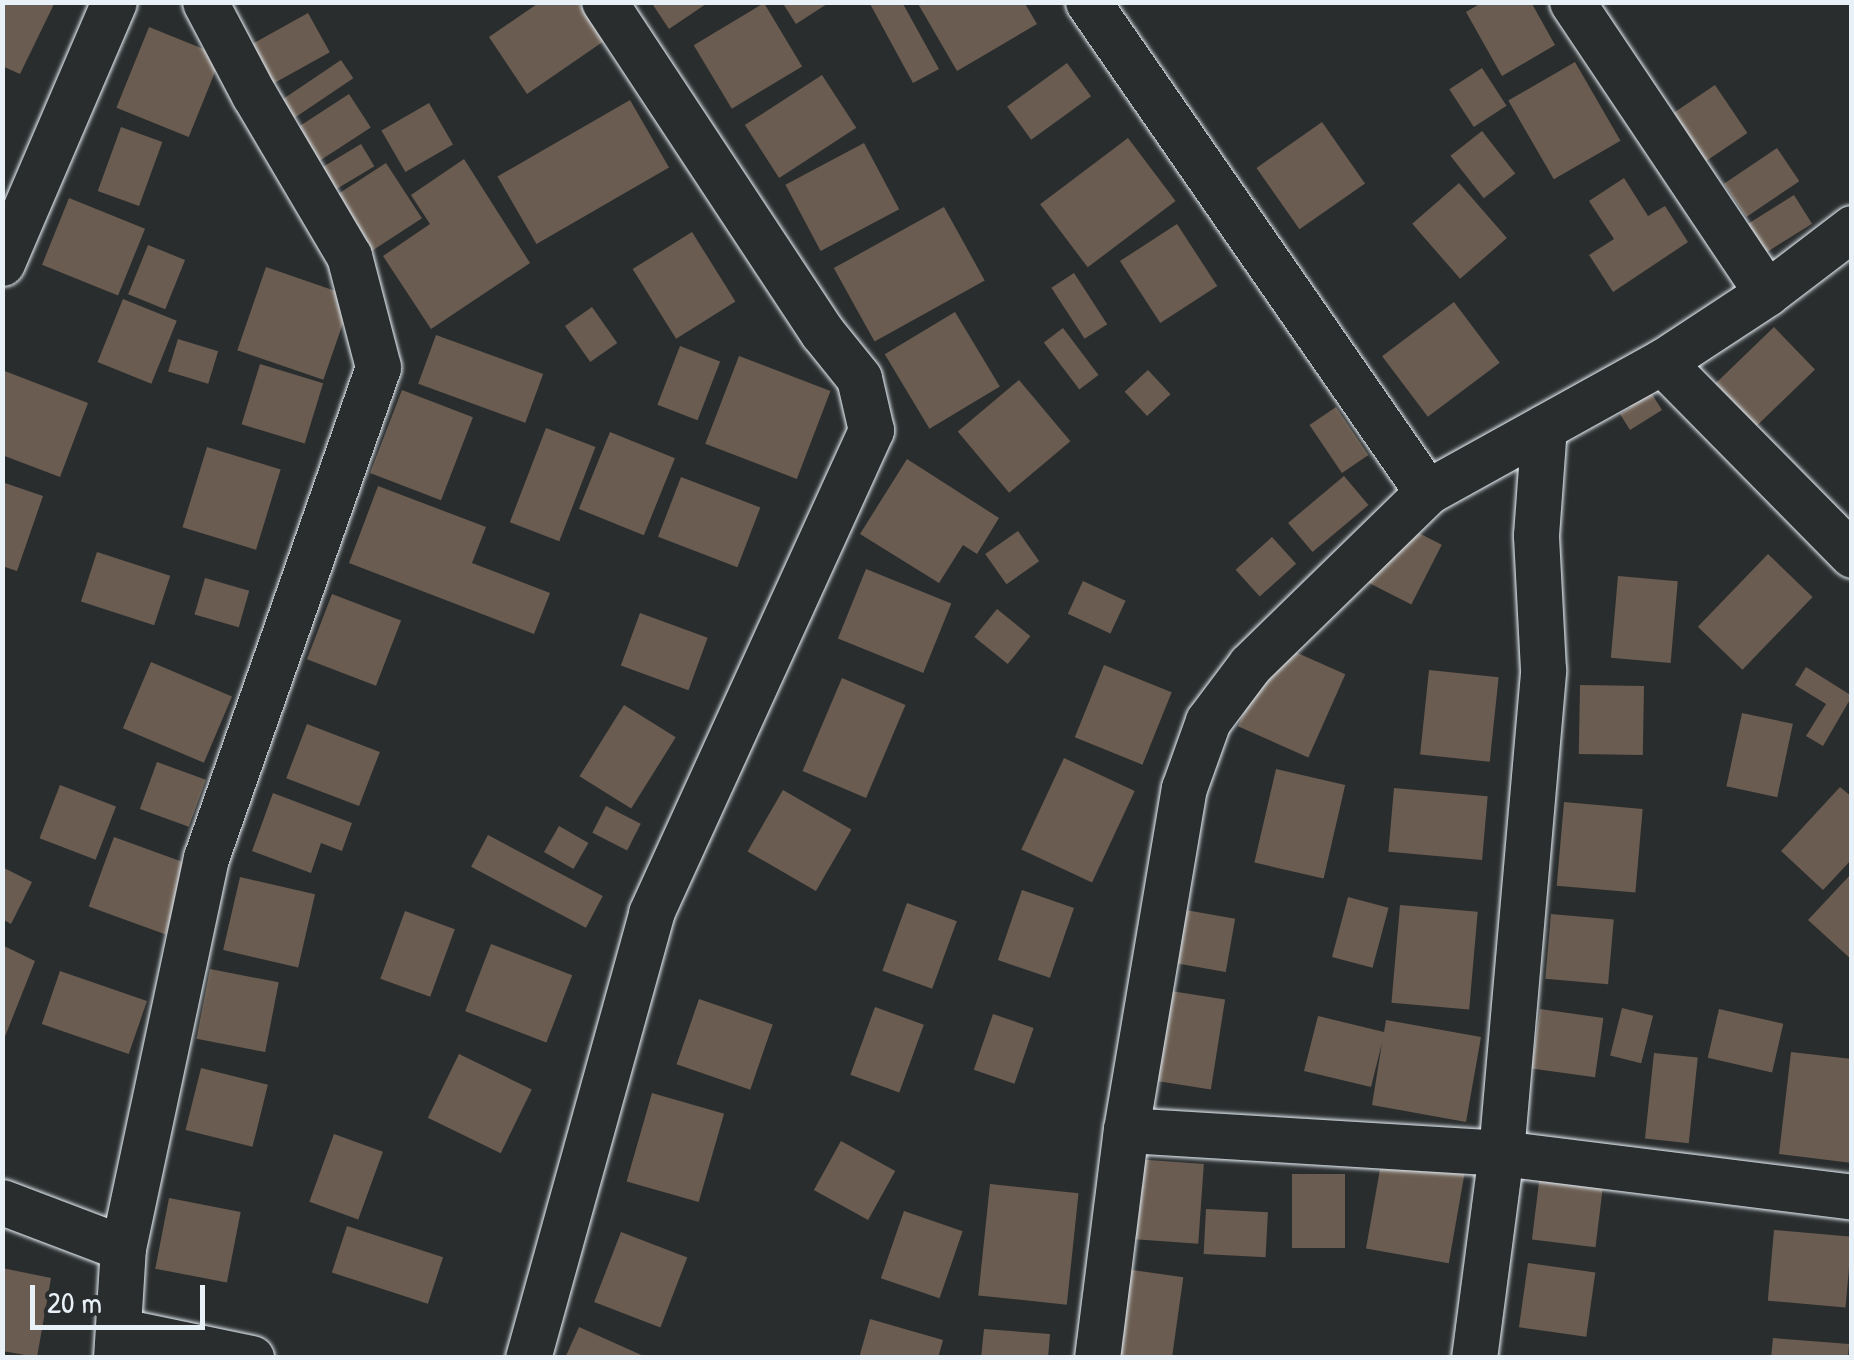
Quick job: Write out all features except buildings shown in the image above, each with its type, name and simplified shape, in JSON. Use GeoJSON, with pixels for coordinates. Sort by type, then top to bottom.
{"type":"FeatureCollection","features":[{"type":"Feature","properties":{"kind":"street"},"geometry":{"type":"LineString","coordinates":[[2,263],[114,2]]}},
{"type":"Feature","properties":{"kind":"street"},"geometry":{"type":"LineString","coordinates":[[205,2],[254,95],[349,256],[378,367],[206,858],[124,1248],[118,1344],[250,1358]]}},
{"type":"Feature","properties":{"kind":"street"},"geometry":{"type":"LineString","coordinates":[[528,1358],[651,914],[871,430],[860,378],[822,332],[604,2]]}},
{"type":"Feature","properties":{"kind":"street"},"geometry":{"type":"LineString","coordinates":[[1088,2],[1428,492]]}},
{"type":"Feature","properties":{"kind":"street"},"geometry":{"type":"LineString","coordinates":[[1572,2],[1767,293]]}},
{"type":"Feature","properties":{"kind":"street"},"geometry":{"type":"LineString","coordinates":[[1096,1358],[1126,1130],[1184,788],[1208,722],[1250,665],[1428,492],[1662,362],[1767,293],[1852,228]]}},
{"type":"Feature","properties":{"kind":"street"},"geometry":{"type":"LineString","coordinates":[[1662,362],[1852,555]]}},
{"type":"Feature","properties":{"kind":"street"},"geometry":{"type":"LineString","coordinates":[[1474,1358],[1501,1153],[1543,670],[1536,535],[1544,427]]}},
{"type":"Feature","properties":{"kind":"street"},"geometry":{"type":"LineString","coordinates":[[1126,1130],[1501,1153],[1852,1197]]}},
{"type":"Feature","properties":{"kind":"street"},"geometry":{"type":"LineString","coordinates":[[2,1202],[124,1248]]}}]}
